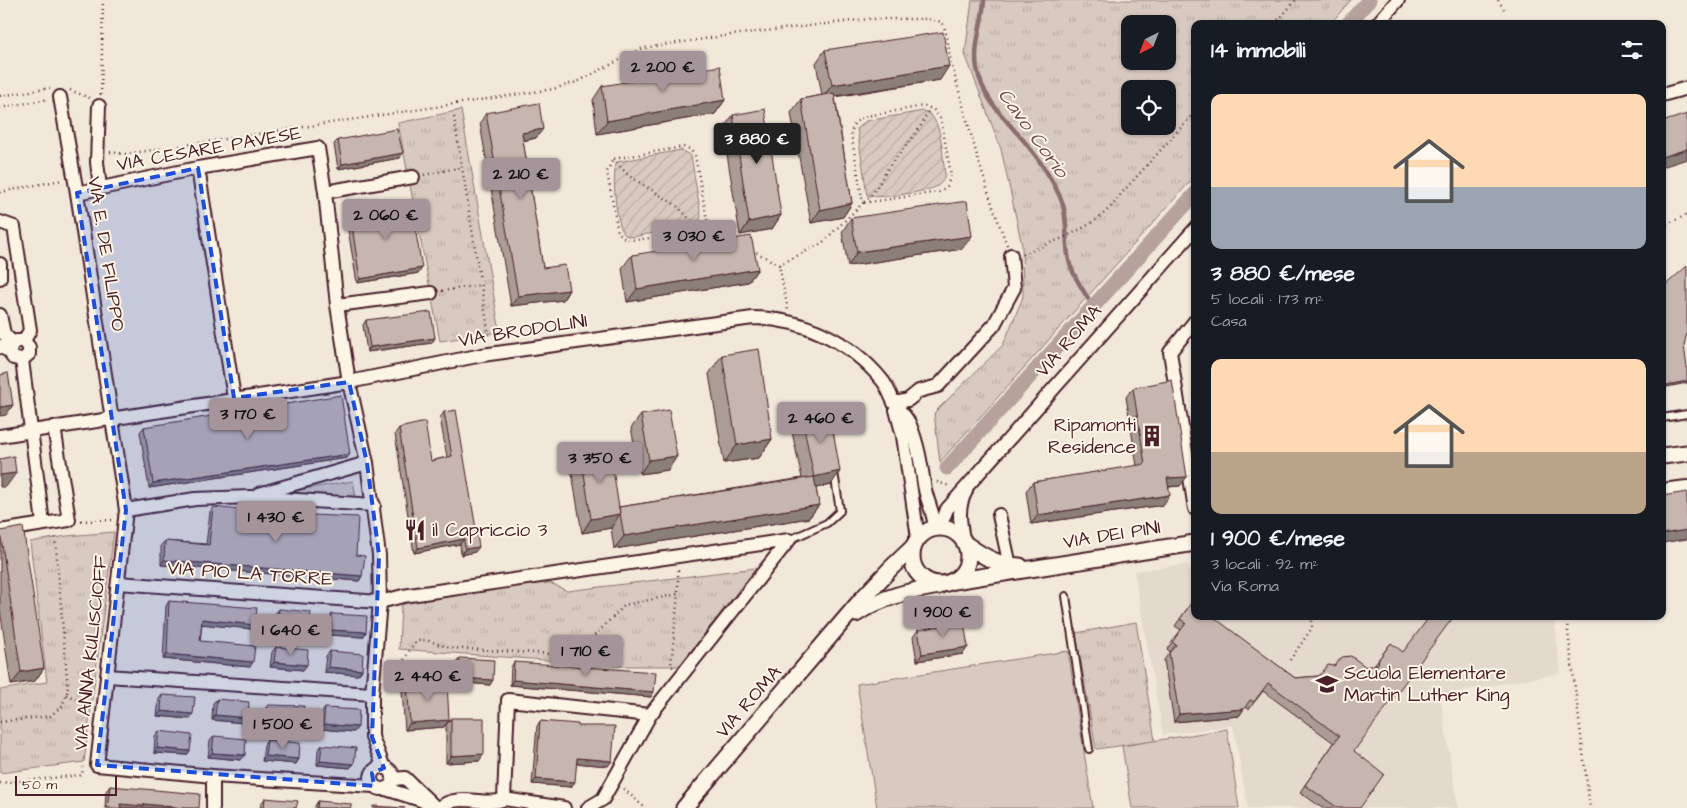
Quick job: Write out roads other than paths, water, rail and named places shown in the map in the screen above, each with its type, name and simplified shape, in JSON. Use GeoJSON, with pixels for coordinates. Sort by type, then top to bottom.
{"type":"FeatureCollection","features":[{"type":"Feature","properties":{"kind":"street"},"geometry":{"type":"LineString","coordinates":[[1380,20],[1398,0]]}},
{"type":"Feature","properties":{"kind":"street"},"geometry":{"type":"LineString","coordinates":[[1666,94],[1687,88]]}},
{"type":"Feature","properties":{"kind":"street","name":"VIA E. DE FILIPPO"},"geometry":{"type":"LineString","coordinates":[[60,97],[112,418]]}},
{"type":"Feature","properties":{"kind":"street"},"geometry":{"type":"LineString","coordinates":[[99,106],[98,150],[100,188]]}},
{"type":"Feature","properties":{"kind":"street","name":"VIA CESARE PAVESE"},"geometry":{"type":"LineString","coordinates":[[77,193],[198,168],[318,148],[325,192]]}},
{"type":"Feature","properties":{"kind":"street"},"geometry":{"type":"LineString","coordinates":[[198,168],[234,398]]}},
{"type":"Feature","properties":{"kind":"street"},"geometry":{"type":"LineString","coordinates":[[384,768],[377,769],[372,773],[371,780],[385,785],[392,773],[384,768],[372,737],[372,694],[380,602],[379,555],[374,505],[367,463],[348,382],[336,305],[325,192],[413,177]]}},
{"type":"Feature","properties":{"kind":"street"},"geometry":{"type":"LineString","coordinates":[[0,222],[14,227],[30,330],[12,346]]}},
{"type":"Feature","properties":{"kind":"street","name":"VIA ROMA"},"geometry":{"type":"LineString","coordinates":[[937,528],[947,508],[1191,234]]}},
{"type":"Feature","properties":{"kind":"street"},"geometry":{"type":"LineString","coordinates":[[894,403],[908,400],[919,392],[938,386],[994,325],[1014,288],[1011,255]]}},
{"type":"Feature","properties":{"kind":"street"},"geometry":{"type":"LineString","coordinates":[[0,264],[0,278]]}},
{"type":"Feature","properties":{"kind":"street"},"geometry":{"type":"LineString","coordinates":[[336,305],[431,292]]}},
{"type":"Feature","properties":{"kind":"street"},"geometry":{"type":"LineString","coordinates":[[0,315],[4,334],[12,346],[13,358],[22,360]]}},
{"type":"Feature","properties":{"kind":"street","name":"VIA BRODOLINI"},"geometry":{"type":"LineString","coordinates":[[0,436],[234,398],[348,382],[482,355],[753,318],[772,318],[809,326],[843,344],[883,381],[894,403],[909,423],[918,449],[924,486],[937,528]]}},
{"type":"Feature","properties":{"kind":"street"},"geometry":{"type":"LineString","coordinates":[[1191,326],[1170,352],[1191,484]]}},
{"type":"Feature","properties":{"kind":"street"},"geometry":{"type":"LineString","coordinates":[[12,346],[29,347],[29,354],[22,360]]}},
{"type":"Feature","properties":{"kind":"street"},"geometry":{"type":"LineString","coordinates":[[22,360],[30,431],[49,522]]}},
{"type":"Feature","properties":{"kind":"street","name":"VIA BRODOLINI"},"geometry":{"type":"LineString","coordinates":[[894,403],[903,436],[916,543]]}},
{"type":"Feature","properties":{"kind":"street","name":"VIA ANNA KULISCIOFF"},"geometry":{"type":"LineString","coordinates":[[112,418],[126,510],[97,765],[214,776],[385,785],[437,808]]}},
{"type":"Feature","properties":{"kind":"street"},"geometry":{"type":"LineString","coordinates":[[0,531],[69,520],[54,427]]}},
{"type":"Feature","properties":{"kind":"street"},"geometry":{"type":"LineString","coordinates":[[1666,456],[1687,453]]}},
{"type":"Feature","properties":{"kind":"street"},"geometry":{"type":"LineString","coordinates":[[251,497],[367,463]]}},
{"type":"Feature","properties":{"kind":"street","name":"VIA ROMA"},"geometry":{"type":"LineString","coordinates":[[965,542],[959,514],[962,499],[973,480]]}},
{"type":"Feature","properties":{"kind":"street"},"geometry":{"type":"LineString","coordinates":[[1666,490],[1687,487]]}},
{"type":"Feature","properties":{"kind":"street"},"geometry":{"type":"LineString","coordinates":[[126,510],[195,499],[251,497],[374,505]]}},
{"type":"Feature","properties":{"kind":"street"},"geometry":{"type":"LineString","coordinates":[[999,515],[1010,566]]}},
{"type":"Feature","properties":{"kind":"street"},"geometry":{"type":"LineString","coordinates":[[937,528],[957,533],[965,542],[968,562],[961,576],[949,583],[932,584],[922,578],[915,570],[912,559],[916,543],[937,528]]}},
{"type":"Feature","properties":{"kind":"street"},"geometry":{"type":"LineString","coordinates":[[380,602],[403,596],[789,540]]}},
{"type":"Feature","properties":{"kind":"street"},"geometry":{"type":"LineString","coordinates":[[588,808],[603,799],[650,715],[789,540]]}},
{"type":"Feature","properties":{"kind":"street","name":"VIA DEI PINI"},"geometry":{"type":"LineString","coordinates":[[965,542],[987,559],[1010,566],[1034,568]]}},
{"type":"Feature","properties":{"kind":"street","name":"VIA ROMA"},"geometry":{"type":"LineString","coordinates":[[684,808],[891,568],[916,543]]}},
{"type":"Feature","properties":{"kind":"street","name":"VIA DEI PINI"},"geometry":{"type":"LineString","coordinates":[[949,583],[1191,544]]}},
{"type":"Feature","properties":{"kind":"street","name":"VIA PIO LA TORRE"},"geometry":{"type":"LineString","coordinates":[[118,583],[380,602]]}},
{"type":"Feature","properties":{"kind":"street","name":"VIA ROMA"},"geometry":{"type":"LineString","coordinates":[[844,622],[876,603],[906,592],[949,583]]}},
{"type":"Feature","properties":{"kind":"street"},"geometry":{"type":"LineString","coordinates":[[108,676],[372,694]]}},
{"type":"Feature","properties":{"kind":"street"},"geometry":{"type":"LineString","coordinates":[[504,799],[508,700],[650,715]]}},
{"type":"Feature","properties":{"kind":"street"},"geometry":{"type":"LineString","coordinates":[[213,808],[214,776]]}},
{"type":"Feature","properties":{"kind":"street"},"geometry":{"type":"LineString","coordinates":[[437,808],[450,802],[471,804],[496,803],[504,799],[564,808]]}},
{"type":"Feature","properties":{"kind":"lane"},"geometry":{"type":"LineString","coordinates":[[1666,417],[1687,414]]}},
{"type":"Feature","properties":{"kind":"lane"},"geometry":{"type":"LineString","coordinates":[[789,540],[827,523],[840,511],[833,465]]}},
{"type":"Feature","properties":{"kind":"lane"},"geometry":{"type":"LineString","coordinates":[[1066,596],[1089,749]]}},
{"type":"Feature","properties":{"kind":"waterway","name":"Cavo Corio"},"geometry":{"type":"LineString","coordinates":[[984,0],[976,51],[980,79],[995,108],[1035,155],[1061,199],[1064,207],[1067,251],[1071,267],[1093,307]]}},
{"type":"Feature","properties":{"kind":"waterway"},"geometry":{"type":"LineString","coordinates":[[1352,20],[1369,0]]}},
{"type":"Feature","properties":{"kind":"waterway"},"geometry":{"type":"LineString","coordinates":[[947,468],[1191,198]]}},
{"type":"Feature","properties":{"kind":"place","name":"Ripamonti Residence"},"geometry":{"type":"Point","coordinates":[1152,436]}},
{"type":"Feature","properties":{"kind":"place","name":"il Capriccio 3"},"geometry":{"type":"Point","coordinates":[415,530]}},
{"type":"Feature","properties":{"kind":"place","name":"Scuola Elementare Martin Luther King"},"geometry":{"type":"Point","coordinates":[1327,684]}}]}
